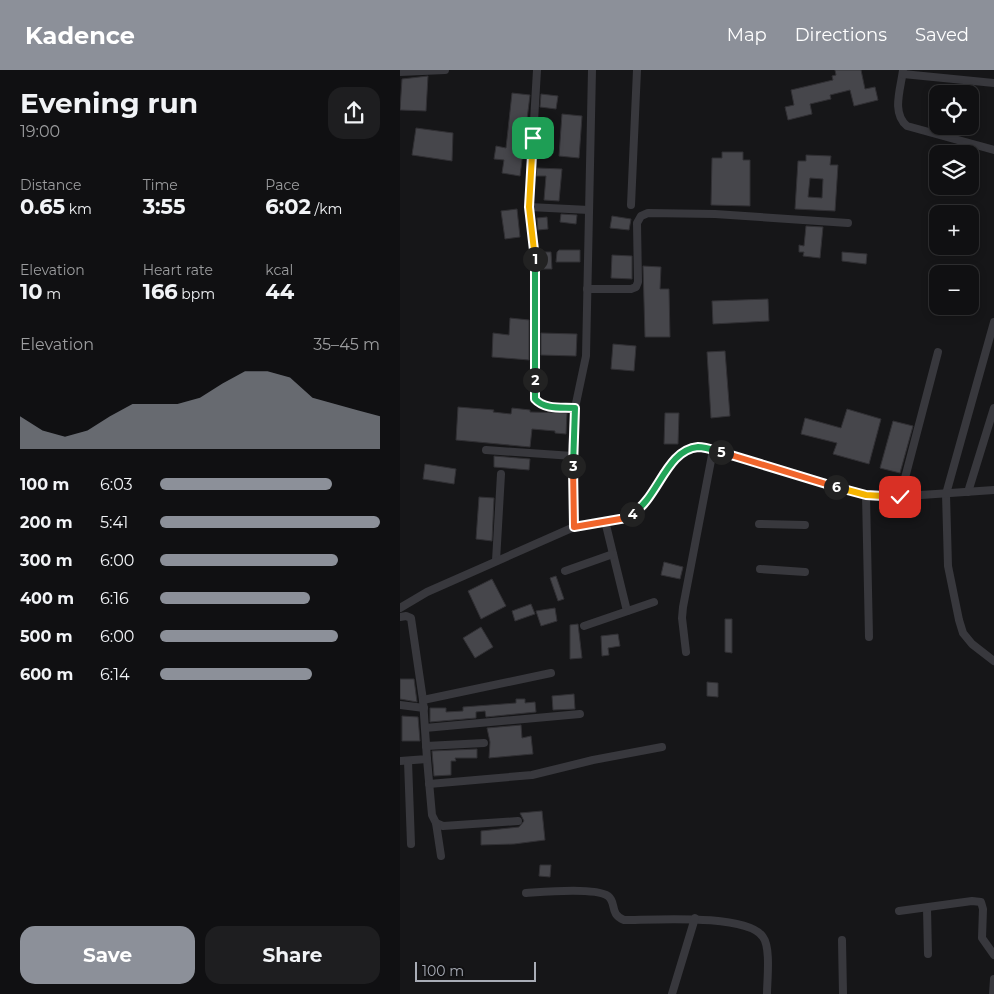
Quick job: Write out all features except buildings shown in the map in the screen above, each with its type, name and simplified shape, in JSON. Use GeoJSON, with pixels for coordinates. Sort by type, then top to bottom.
{"type":"FeatureCollection","features":[{"type":"Feature","properties":{"kind":"street"},"geometry":{"type":"LineString","coordinates":[[400,72],[446,70]]}},
{"type":"Feature","properties":{"kind":"street"},"geometry":{"type":"LineString","coordinates":[[537,70],[529,207],[534,249],[535,399],[540,404],[546,406],[575,408]]}},
{"type":"Feature","properties":{"kind":"street"},"geometry":{"type":"LineString","coordinates":[[574,527],[573,456],[575,408],[586,356],[592,70]]}},
{"type":"Feature","properties":{"kind":"street"},"geometry":{"type":"LineString","coordinates":[[631,205],[637,70]]}},
{"type":"Feature","properties":{"kind":"street"},"geometry":{"type":"LineString","coordinates":[[994,83],[903,72],[897,111],[901,121],[906,126],[994,150]]}},
{"type":"Feature","properties":{"kind":"street"},"geometry":{"type":"LineString","coordinates":[[529,207],[589,210]]}},
{"type":"Feature","properties":{"kind":"street"},"geometry":{"type":"LineString","coordinates":[[587,289],[631,289],[636,287],[638,282],[638,223],[641,216],[648,213],[715,214],[848,223]]}},
{"type":"Feature","properties":{"kind":"street"},"geometry":{"type":"LineString","coordinates":[[994,322],[946,494],[948,566],[959,620],[963,633],[972,644],[994,661]]}},
{"type":"Feature","properties":{"kind":"street"},"geometry":{"type":"LineString","coordinates":[[900,497],[938,352]]}},
{"type":"Feature","properties":{"kind":"street"},"geometry":{"type":"LineString","coordinates":[[968,492],[994,408]]}},
{"type":"Feature","properties":{"kind":"street"},"geometry":{"type":"LineString","coordinates":[[400,608],[426,592],[574,527],[626,518],[643,507],[679,454],[696,447],[714,450],[866,495],[900,497],[994,490]]}},
{"type":"Feature","properties":{"kind":"street"},"geometry":{"type":"LineString","coordinates":[[486,450],[573,456]]}},
{"type":"Feature","properties":{"kind":"street"},"geometry":{"type":"LineString","coordinates":[[686,652],[682,618],[683,607],[714,450]]}},
{"type":"Feature","properties":{"kind":"street"},"geometry":{"type":"LineString","coordinates":[[496,561],[501,474]]}},
{"type":"Feature","properties":{"kind":"street"},"geometry":{"type":"LineString","coordinates":[[866,495],[869,637]]}},
{"type":"Feature","properties":{"kind":"street"},"geometry":{"type":"LineString","coordinates":[[605,521],[627,611]]}},
{"type":"Feature","properties":{"kind":"street"},"geometry":{"type":"LineString","coordinates":[[759,524],[805,525]]}},
{"type":"Feature","properties":{"kind":"street"},"geometry":{"type":"LineString","coordinates":[[565,571],[613,554]]}},
{"type":"Feature","properties":{"kind":"street"},"geometry":{"type":"LineString","coordinates":[[760,569],[805,572]]}},
{"type":"Feature","properties":{"kind":"street"},"geometry":{"type":"LineString","coordinates":[[584,626],[654,602]]}},
{"type":"Feature","properties":{"kind":"street"},"geometry":{"type":"LineString","coordinates":[[400,617],[406,616],[411,618],[424,704],[432,815],[436,823],[440,856]]}},
{"type":"Feature","properties":{"kind":"street"},"geometry":{"type":"LineString","coordinates":[[400,705],[424,704],[551,673]]}},
{"type":"Feature","properties":{"kind":"street"},"geometry":{"type":"LineString","coordinates":[[425,728],[580,714]]}},
{"type":"Feature","properties":{"kind":"street"},"geometry":{"type":"LineString","coordinates":[[426,746],[484,742]]}},
{"type":"Feature","properties":{"kind":"street"},"geometry":{"type":"LineString","coordinates":[[429,784],[532,775],[593,760],[662,747]]}},
{"type":"Feature","properties":{"kind":"street"},"geometry":{"type":"LineString","coordinates":[[411,844],[404,761],[427,759]]}},
{"type":"Feature","properties":{"kind":"street"},"geometry":{"type":"LineString","coordinates":[[436,823],[443,826],[518,821]]}},
{"type":"Feature","properties":{"kind":"street"},"geometry":{"type":"LineString","coordinates":[[526,893],[566,891],[604,894],[612,901],[614,912],[618,918],[624,920],[695,918],[715,920],[756,931],[763,936],[767,944],[767,994]]}},
{"type":"Feature","properties":{"kind":"street"},"geometry":{"type":"LineString","coordinates":[[898,911],[981,902],[983,910],[982,938],[994,955]]}},
{"type":"Feature","properties":{"kind":"street"},"geometry":{"type":"LineString","coordinates":[[927,908],[928,954]]}},
{"type":"Feature","properties":{"kind":"street"},"geometry":{"type":"LineString","coordinates":[[672,994],[695,918]]}},
{"type":"Feature","properties":{"kind":"street"},"geometry":{"type":"LineString","coordinates":[[842,940],[843,994]]}},
{"type":"Feature","properties":{"kind":"street"},"geometry":{"type":"LineString","coordinates":[[993,994],[994,979]]}},
{"type":"Feature","properties":{"kind":"route"},"geometry":{"type":"LineString","coordinates":[[533,138],[529,207],[534,242],[535,399],[540,404],[546,406],[575,408],[572,445],[574,527],[626,518],[643,507],[674,459],[686,450],[696,447],[714,450],[866,495],[900,497]]}}]}
